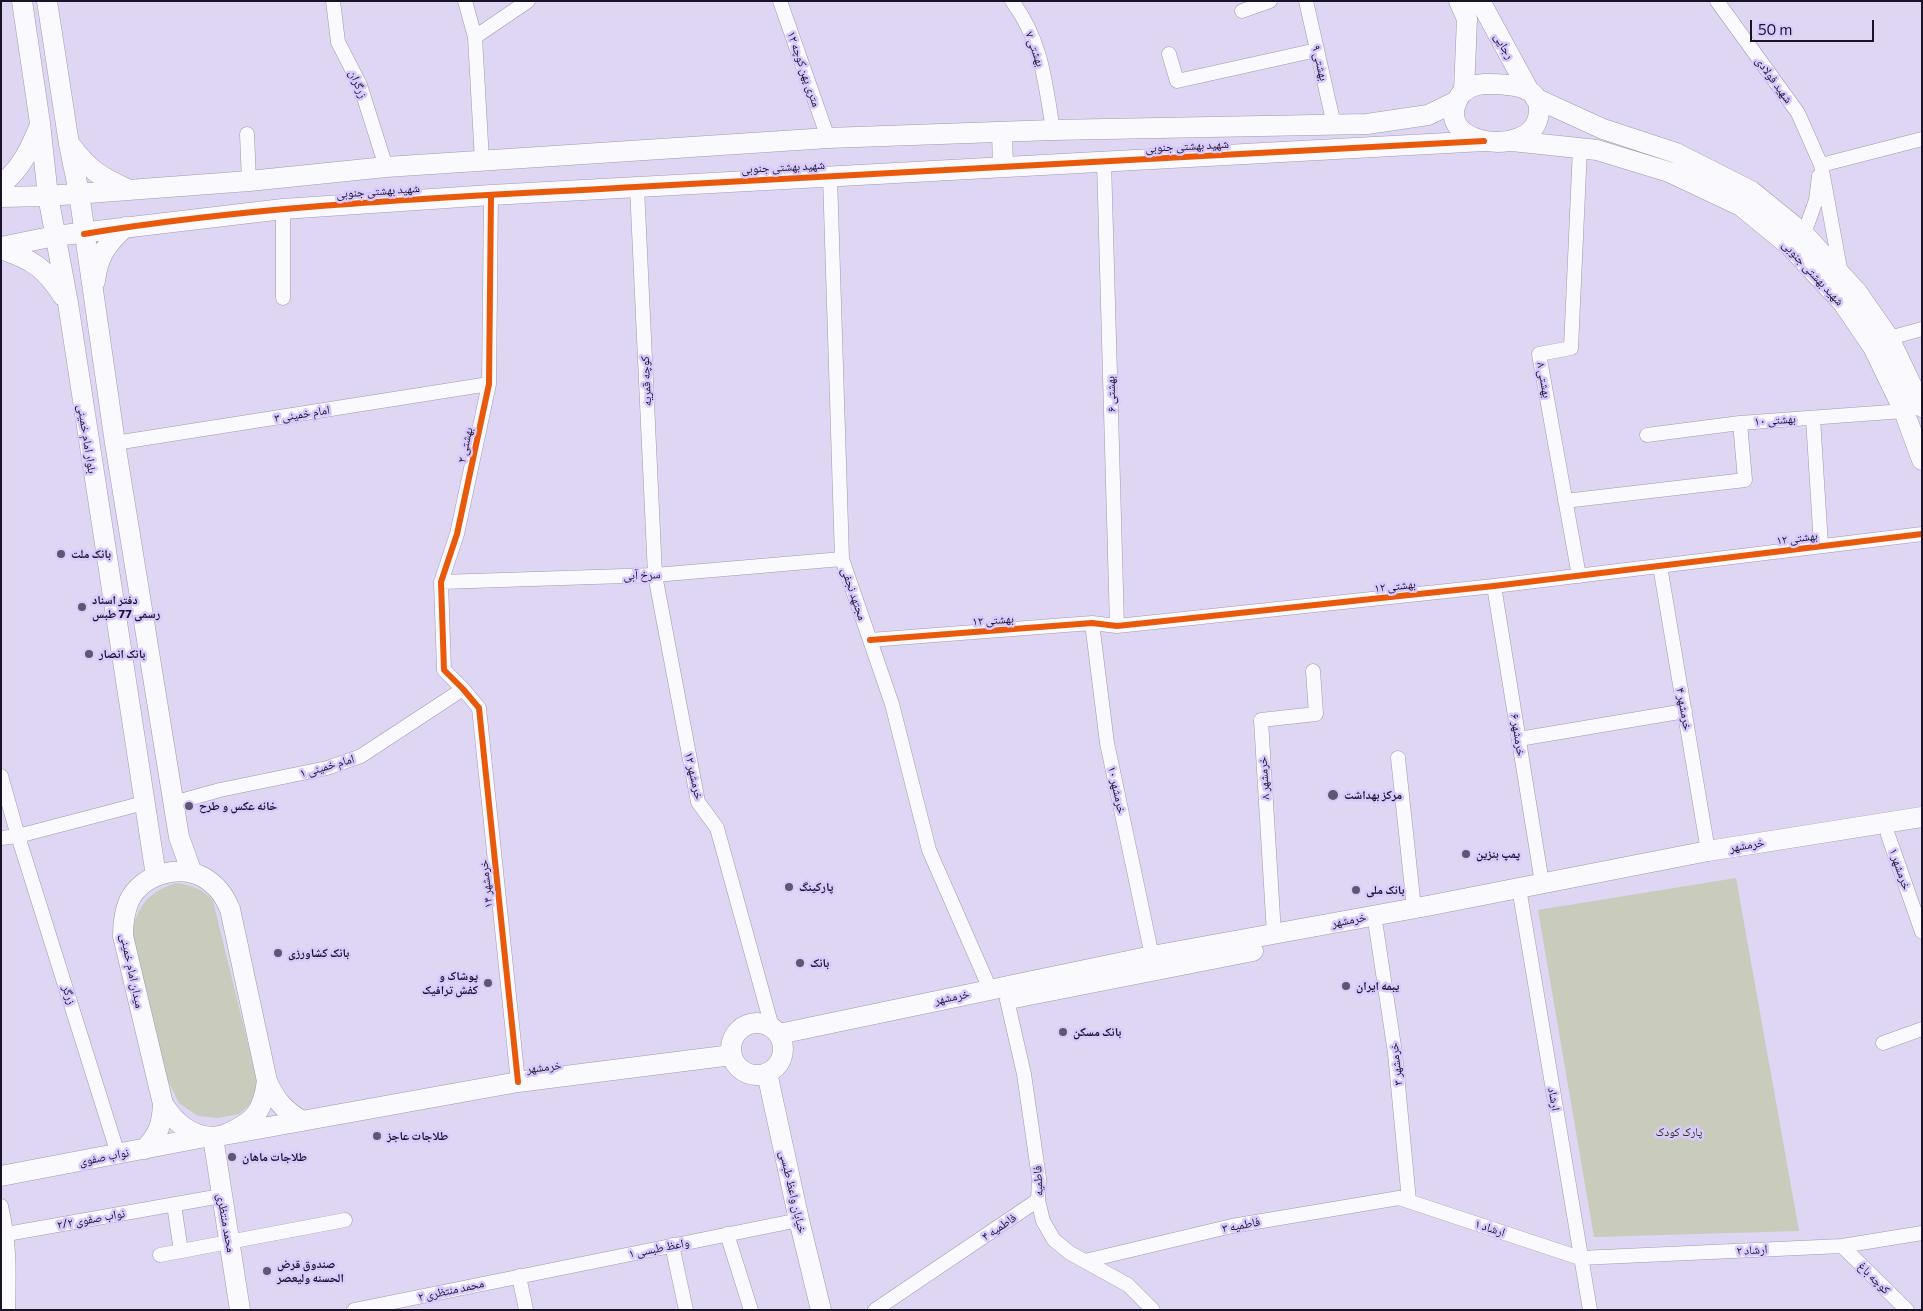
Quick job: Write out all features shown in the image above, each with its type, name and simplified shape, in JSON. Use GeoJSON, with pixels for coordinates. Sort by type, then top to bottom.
{"type":"FeatureCollection","features":[{"type":"Feature","properties":{"kind":"main road","name":"بلوار امام خمینی"},"geometry":{"type":"LineString","coordinates":[[22,1],[40,123],[48,196],[68,303],[156,876]]}},
{"type":"Feature","properties":{"kind":"main road"},"geometry":{"type":"LineString","coordinates":[[47,1],[69,144],[79,193],[115,443],[173,802],[179,837],[192,873]]}},
{"type":"Feature","properties":{"kind":"main road"},"geometry":{"type":"LineString","coordinates":[[1459,1],[1467,19],[1461,96],[1454,112],[1460,129],[1467,136],[1475,140],[1512,141],[1521,139],[1529,134],[1535,126],[1538,108],[1532,95],[1521,86],[1512,84],[1475,85],[1461,96]]}},
{"type":"Feature","properties":{"kind":"main road","name":"رجایی"},"geometry":{"type":"LineString","coordinates":[[1480,1],[1532,95]]}},
{"type":"Feature","properties":{"kind":"main road","name":"شهید بهشتی جنوبی"},"geometry":{"type":"LineString","coordinates":[[1532,95],[1603,129],[1676,153],[1751,191],[1804,234],[1857,292],[1889,338],[1913,409],[1922,460]]}},
{"type":"Feature","properties":{"kind":"main road","name":"شهید بهشتی جنوبی"},"geometry":{"type":"LineString","coordinates":[[1,198],[249,181],[386,167],[828,138],[1052,130],[1367,124],[1428,115],[1461,96]]}},
{"type":"Feature","properties":{"kind":"main road"},"geometry":{"type":"LineString","coordinates":[[1,184],[8,179],[28,154],[40,123]]}},
{"type":"Feature","properties":{"kind":"main road"},"geometry":{"type":"LineString","coordinates":[[1002,132],[1003,167]]}},
{"type":"Feature","properties":{"kind":"main road","name":"شهید بهشتی جنوبی"},"geometry":{"type":"LineString","coordinates":[[1,248],[55,236],[283,209],[491,195],[1484,141]]}},
{"type":"Feature","properties":{"kind":"main road","name":"شهید بهشتی جنوبی"},"geometry":{"type":"LineString","coordinates":[[1512,141],[1597,150],[1669,172],[1741,206],[1791,247],[1843,303],[1913,409]]}},
{"type":"Feature","properties":{"kind":"main road"},"geometry":{"type":"LineString","coordinates":[[69,144],[83,162],[100,176],[127,189]]}},
{"type":"Feature","properties":{"kind":"main road"},"geometry":{"type":"LineString","coordinates":[[94,298],[97,265],[108,243],[125,227]]}},
{"type":"Feature","properties":{"kind":"main road"},"geometry":{"type":"LineString","coordinates":[[1,248],[26,258],[51,276],[68,303]]}},
{"type":"Feature","properties":{"kind":"main road","name":"خرمشهر"},"geometry":{"type":"LineString","coordinates":[[778,1034],[1376,927],[1520,893],[1542,883],[1708,852],[1922,817]]}},
{"type":"Feature","properties":{"kind":"main road","name":"خرمشهر"},"geometry":{"type":"LineString","coordinates":[[998,994],[1152,956],[1414,908],[1922,830]]}},
{"type":"Feature","properties":{"kind":"main road","name":"میدان امام خمینی"},"geometry":{"type":"LineString","coordinates":[[174,871],[192,873],[208,880],[222,893],[230,909],[267,1081],[264,1100],[256,1116],[241,1128],[214,1136],[188,1131],[173,1120],[163,1104],[123,936],[123,918],[129,900],[141,886],[156,876],[174,871]]}},
{"type":"Feature","properties":{"kind":"main road"},"geometry":{"type":"LineString","coordinates":[[764,1024],[778,1034],[782,1057],[779,1064],[767,1073],[749,1074],[735,1064],[731,1046],[739,1030],[746,1025],[764,1024]]}},
{"type":"Feature","properties":{"kind":"main road","name":"خرمشهر"},"geometry":{"type":"LineString","coordinates":[[214,1136],[518,1082],[732,1055]]}},
{"type":"Feature","properties":{"kind":"main road","name":"خیابان واعظ طبسی"},"geometry":{"type":"LineString","coordinates":[[767,1073],[821,1310]]}},
{"type":"Feature","properties":{"kind":"main road"},"geometry":{"type":"LineString","coordinates":[[267,1081],[274,1098],[287,1112],[302,1121]]}},
{"type":"Feature","properties":{"kind":"main road"},"geometry":{"type":"LineString","coordinates":[[146,1149],[156,1136],[162,1120],[163,1104]]}},
{"type":"Feature","properties":{"kind":"main road","name":"نواب صفوی"},"geometry":{"type":"LineString","coordinates":[[1,1176],[214,1136]]}},
{"type":"Feature","properties":{"kind":"main road","name":"محمد منتظری"},"geometry":{"type":"LineString","coordinates":[[214,1136],[221,1196],[240,1310]]}},
{"type":"Feature","properties":{"kind":"street","name":"زرگران"},"geometry":{"type":"LineString","coordinates":[[332,1],[338,42],[360,84],[386,167]]}},
{"type":"Feature","properties":{"kind":"street"},"geometry":{"type":"LineString","coordinates":[[465,1],[475,36],[482,161]]}},
{"type":"Feature","properties":{"kind":"street"},"geometry":{"type":"LineString","coordinates":[[475,36],[528,1]]}},
{"type":"Feature","properties":{"kind":"street","name":"۱۲ متری پهن کوچه"},"geometry":{"type":"LineString","coordinates":[[780,1],[828,138]]}},
{"type":"Feature","properties":{"kind":"street","name":"بهشتی ۷"},"geometry":{"type":"LineString","coordinates":[[1012,1],[1023,15],[1041,59],[1052,130]]}},
{"type":"Feature","properties":{"kind":"street"},"geometry":{"type":"LineString","coordinates":[[1242,11],[1270,1]]}},
{"type":"Feature","properties":{"kind":"street","name":"بهشتی ۹"},"geometry":{"type":"LineString","coordinates":[[1306,1],[1334,125]]}},
{"type":"Feature","properties":{"kind":"street","name":"شهید فولادی"},"geometry":{"type":"LineString","coordinates":[[1717,1],[1798,114],[1821,165],[1842,275]]}},
{"type":"Feature","properties":{"kind":"street"},"geometry":{"type":"LineString","coordinates":[[1169,54],[1177,81],[1317,50]]}},
{"type":"Feature","properties":{"kind":"street"},"geometry":{"type":"LineString","coordinates":[[247,134],[249,181]]}},
{"type":"Feature","properties":{"kind":"street"},"geometry":{"type":"LineString","coordinates":[[1804,234],[1816,200],[1821,165],[1922,139]]}},
{"type":"Feature","properties":{"kind":"street","name":"بهشتی ۸"},"geometry":{"type":"LineString","coordinates":[[1579,576],[1539,354],[1571,348],[1580,148]]}},
{"type":"Feature","properties":{"kind":"street","name":"بهشتی ۶"},"geometry":{"type":"LineString","coordinates":[[1104,161],[1117,626]]}},
{"type":"Feature","properties":{"kind":"street","name":"مجتهد نجفی"},"geometry":{"type":"LineString","coordinates":[[830,176],[842,560],[892,704],[929,850],[998,994]]}},
{"type":"Feature","properties":{"kind":"street","name":"کوچه قمریه"},"geometry":{"type":"LineString","coordinates":[[637,187],[655,575]]}},
{"type":"Feature","properties":{"kind":"street","name":"بهشتی ۲"},"geometry":{"type":"LineString","coordinates":[[463,689],[444,670],[441,582],[457,534],[489,384],[491,195]]}},
{"type":"Feature","properties":{"kind":"street"},"geometry":{"type":"LineString","coordinates":[[283,209],[283,298]]}},
{"type":"Feature","properties":{"kind":"street"},"geometry":{"type":"LineString","coordinates":[[1889,338],[1922,329]]}},
{"type":"Feature","properties":{"kind":"street","name":"امام خمینی ۳"},"geometry":{"type":"LineString","coordinates":[[115,443],[489,384]]}},
{"type":"Feature","properties":{"kind":"street","name":"بهشتی ۱۰"},"geometry":{"type":"LineString","coordinates":[[1647,435],[1740,423],[1913,409]]}},
{"type":"Feature","properties":{"kind":"street"},"geometry":{"type":"LineString","coordinates":[[1813,418],[1821,546]]}},
{"type":"Feature","properties":{"kind":"street"},"geometry":{"type":"LineString","coordinates":[[1565,501],[1745,480],[1740,423]]}},
{"type":"Feature","properties":{"kind":"street","name":"بهشتی ۱۲"},"geometry":{"type":"LineString","coordinates":[[870,640],[1092,623],[1117,626],[1494,586],[1922,534]]}},
{"type":"Feature","properties":{"kind":"street","name":"سرخ آبی"},"geometry":{"type":"LineString","coordinates":[[441,582],[655,575],[842,560]]}},
{"type":"Feature","properties":{"kind":"street","name":"خرمشهر ۴"},"geometry":{"type":"LineString","coordinates":[[1660,566],[1708,852]]}},
{"type":"Feature","properties":{"kind":"street","name":"خرمشهر ۱۲"},"geometry":{"type":"LineString","coordinates":[[655,575],[698,802],[718,828],[778,1034]]}},
{"type":"Feature","properties":{"kind":"street","name":"خرمشهر ۶"},"geometry":{"type":"LineString","coordinates":[[1494,586],[1542,883]]}},
{"type":"Feature","properties":{"kind":"street","name":"خرمشهر ۱۰"},"geometry":{"type":"LineString","coordinates":[[1092,623],[1107,744],[1152,956]]}},
{"type":"Feature","properties":{"kind":"street","name":"خرمشهر ۸"},"geometry":{"type":"LineString","coordinates":[[1274,934],[1260,720],[1316,714],[1313,671]]}},
{"type":"Feature","properties":{"kind":"street","name":"امام خمینی ۱"},"geometry":{"type":"LineString","coordinates":[[173,802],[220,790],[328,768],[361,756],[463,689]]}},
{"type":"Feature","properties":{"kind":"street","name":"خرمشهر ۱۴"},"geometry":{"type":"LineString","coordinates":[[463,689],[479,708],[518,1082]]}},
{"type":"Feature","properties":{"kind":"street"},"geometry":{"type":"LineString","coordinates":[[1519,739],[1685,711]]}},
{"type":"Feature","properties":{"kind":"street"},"geometry":{"type":"LineString","coordinates":[[1398,758],[1414,908]]}},
{"type":"Feature","properties":{"kind":"street","name":"زرگر"},"geometry":{"type":"LineString","coordinates":[[1,776],[18,836],[118,1154]]}},
{"type":"Feature","properties":{"kind":"street"},"geometry":{"type":"LineString","coordinates":[[1,838],[18,836],[144,803]]}},
{"type":"Feature","properties":{"kind":"street","name":"خرمشهر ۱"},"geometry":{"type":"LineString","coordinates":[[1888,835],[1922,932]]}},
{"type":"Feature","properties":{"kind":"street","name":"ارشاد"},"geometry":{"type":"LineString","coordinates":[[1520,893],[1590,1310]]}},
{"type":"Feature","properties":{"kind":"street","name":"خرمشهر ۳"},"geometry":{"type":"LineString","coordinates":[[1376,927],[1395,1053],[1404,1200]]}},
{"type":"Feature","properties":{"kind":"street","name":"فاطمیه"},"geometry":{"type":"LineString","coordinates":[[998,994],[1025,1083],[1039,1178],[1038,1200],[1043,1221],[1054,1240],[1070,1253],[1128,1285],[1153,1310]]}},
{"type":"Feature","properties":{"kind":"street"},"geometry":{"type":"LineString","coordinates":[[1882,1043],[1922,1029]]}},
{"type":"Feature","properties":{"kind":"street","name":"نواب صفوی ۲/۲"},"geometry":{"type":"LineString","coordinates":[[4,1235],[221,1196]]}},
{"type":"Feature","properties":{"kind":"street","name":"فاطمیه ۴"},"geometry":{"type":"LineString","coordinates":[[875,1310],[1038,1200]]}},
{"type":"Feature","properties":{"kind":"street","name":"ارشاد ۱"},"geometry":{"type":"LineString","coordinates":[[1404,1200],[1580,1258]]}},
{"type":"Feature","properties":{"kind":"street","name":"فاطمیه ۳"},"geometry":{"type":"LineString","coordinates":[[1085,1261],[1232,1226],[1404,1200]]}},
{"type":"Feature","properties":{"kind":"street"},"geometry":{"type":"LineString","coordinates":[[174,1205],[181,1251]]}},
{"type":"Feature","properties":{"kind":"street"},"geometry":{"type":"LineString","coordinates":[[1,1206],[9,1260],[8,1310]]}},
{"type":"Feature","properties":{"kind":"street"},"geometry":{"type":"LineString","coordinates":[[160,1255],[345,1220]]}},
{"type":"Feature","properties":{"kind":"street","name":"واعظ طبسی ۱"},"geometry":{"type":"LineString","coordinates":[[519,1276],[799,1220]]}},
{"type":"Feature","properties":{"kind":"street","name":"ارشاد ۲"},"geometry":{"type":"LineString","coordinates":[[1580,1258],[1842,1246],[1922,1233]]}},
{"type":"Feature","properties":{"kind":"street"},"geometry":{"type":"LineString","coordinates":[[727,1234],[751,1310]]}},
{"type":"Feature","properties":{"kind":"street"},"geometry":{"type":"LineString","coordinates":[[672,1245],[686,1310]]}},
{"type":"Feature","properties":{"kind":"street","name":"کوچه باغ"},"geometry":{"type":"LineString","coordinates":[[1842,1246],[1906,1310]]}},
{"type":"Feature","properties":{"kind":"street"},"geometry":{"type":"LineString","coordinates":[[519,1276],[526,1310]]}},
{"type":"Feature","properties":{"kind":"street","name":"محمد منتظری ۲"},"geometry":{"type":"LineString","coordinates":[[354,1310],[388,1306],[519,1276]]}},
{"type":"Feature","properties":{"kind":"green space","name":"پارک کودک"},"geometry":{"type":"Polygon","coordinates":[[[1736,878],[1799,1231],[1594,1237],[1538,910],[1736,878]]]}},
{"type":"Feature","properties":{"kind":"green space"},"geometry":{"type":"Polygon","coordinates":[[[176,883],[196,888],[213,901],[258,1085],[251,1104],[239,1114],[218,1118],[198,1116],[179,1103],[167,1079],[132,931],[138,913],[147,900],[152,895],[176,883]]]}},
{"type":"Feature","properties":{"kind":"cycle path"},"geometry":{"type":"LineString","coordinates":[[84,234],[155,223],[368,202],[1484,141]]}},
{"type":"Feature","properties":{"kind":"cycle path"},"geometry":{"type":"LineString","coordinates":[[491,195],[489,384],[457,534],[441,582],[444,670],[479,708],[518,1082]]}},
{"type":"Feature","properties":{"kind":"cycle path"},"geometry":{"type":"LineString","coordinates":[[870,640],[1092,623],[1117,626],[1494,586],[1922,534]]}},
{"type":"Feature","properties":{"kind":"place","name":"بانک ملت"},"geometry":{"type":"Point","coordinates":[61,554]}},
{"type":"Feature","properties":{"kind":"place","name":"دفتر اسناد رسمی 77 طبس"},"geometry":{"type":"Point","coordinates":[82,607]}},
{"type":"Feature","properties":{"kind":"place","name":"بانک انصار"},"geometry":{"type":"Point","coordinates":[89,654]}},
{"type":"Feature","properties":{"kind":"place","name":"مرکز بهداشت"},"geometry":{"type":"Point","coordinates":[1333,795]}},
{"type":"Feature","properties":{"kind":"place","name":"خانه عکس و طرح"},"geometry":{"type":"Point","coordinates":[189,806]}},
{"type":"Feature","properties":{"kind":"place","name":"پمپ بنزین"},"geometry":{"type":"Point","coordinates":[1466,854]}},
{"type":"Feature","properties":{"kind":"place","name":"پارکینگ"},"geometry":{"type":"Point","coordinates":[789,887]}},
{"type":"Feature","properties":{"kind":"place","name":"بانک ملی"},"geometry":{"type":"Point","coordinates":[1356,890]}},
{"type":"Feature","properties":{"kind":"place","name":"بانک کشاورزی"},"geometry":{"type":"Point","coordinates":[278,953]}},
{"type":"Feature","properties":{"kind":"place","name":"بانک"},"geometry":{"type":"Point","coordinates":[800,963]}},
{"type":"Feature","properties":{"kind":"place","name":"پوشاک و کفش ترافیک"},"geometry":{"type":"Point","coordinates":[488,983]}},
{"type":"Feature","properties":{"kind":"place","name":"یبمه ایران"},"geometry":{"type":"Point","coordinates":[1346,986]}},
{"type":"Feature","properties":{"kind":"place","name":"بانک مسکن"},"geometry":{"type":"Point","coordinates":[1063,1032]}},
{"type":"Feature","properties":{"kind":"place","name":"طلاجات عاجز"},"geometry":{"type":"Point","coordinates":[377,1136]}},
{"type":"Feature","properties":{"kind":"place","name":"طلاجات ماهان"},"geometry":{"type":"Point","coordinates":[232,1157]}},
{"type":"Feature","properties":{"kind":"place","name":"صندوق قرض الحسنه ولیعصر"},"geometry":{"type":"Point","coordinates":[267,1271]}}]}
